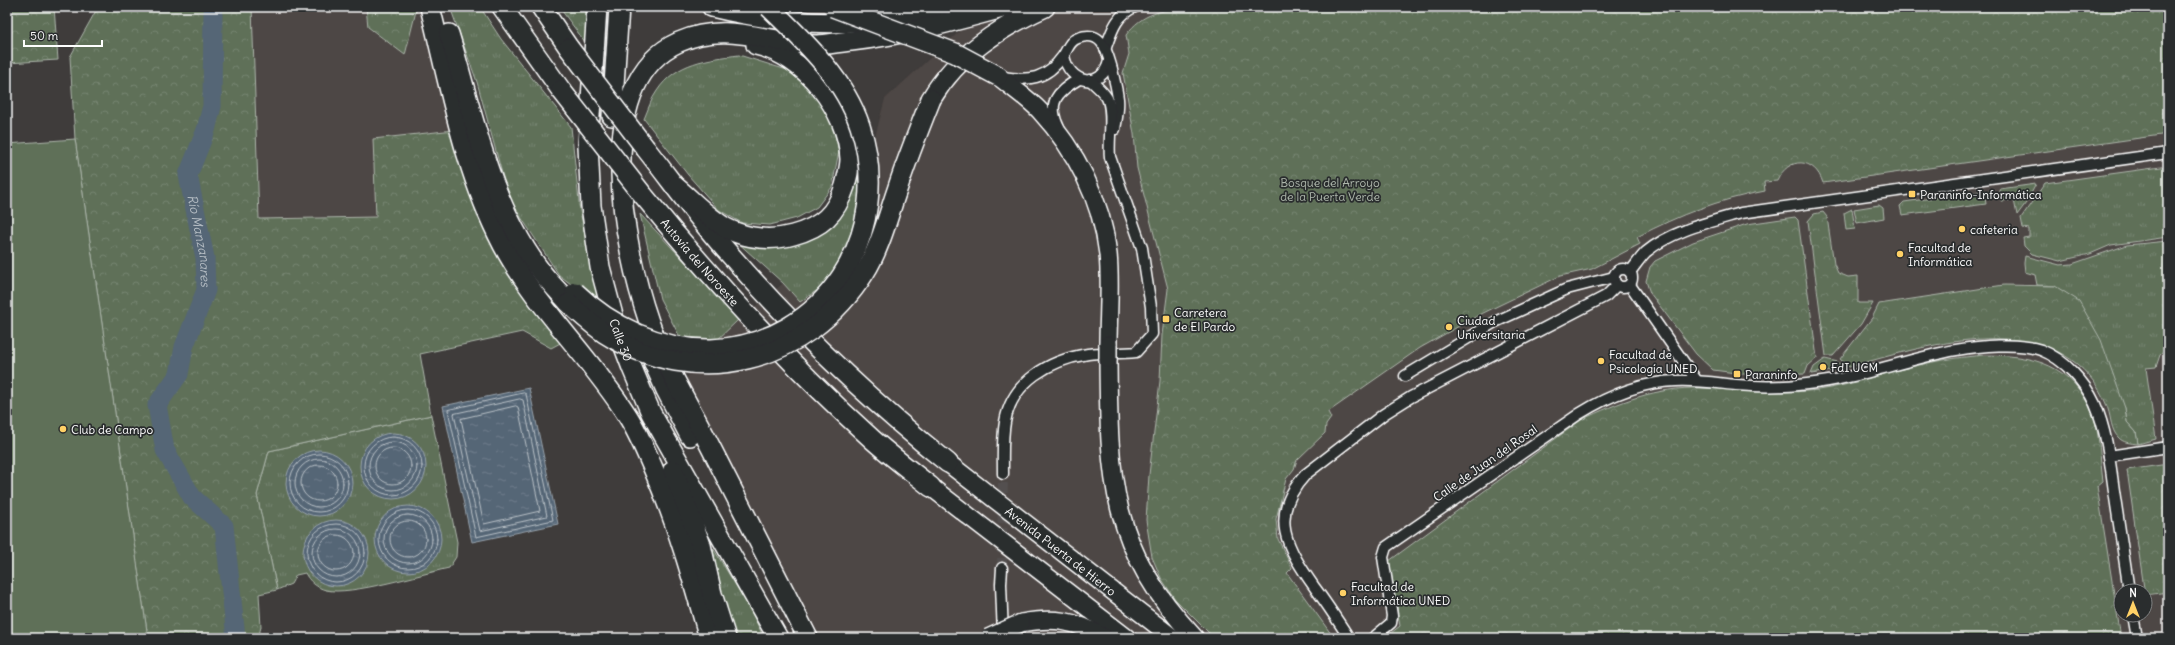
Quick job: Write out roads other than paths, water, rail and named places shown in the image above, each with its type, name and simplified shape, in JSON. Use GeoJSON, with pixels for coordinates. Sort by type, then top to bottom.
{"type":"FeatureCollection","features":[{"type":"Feature","properties":{"kind":"highway"},"geometry":{"type":"LineString","coordinates":[[430,7],[462,137],[489,215],[518,272],[607,385],[640,438],[672,511],[709,638]]}},
{"type":"Feature","properties":{"kind":"highway"},"geometry":{"type":"LineString","coordinates":[[440,7],[461,75],[499,174],[514,206],[538,249],[572,298],[604,333],[656,356],[695,364],[728,363],[765,354],[796,340],[820,325],[846,300],[866,270],[931,99],[943,79],[956,64],[992,34],[1045,7]]}},
{"type":"Feature","properties":{"kind":"highway","name":"Autovía del Noroeste"},"geometry":{"type":"LineString","coordinates":[[502,7],[561,90],[643,195],[696,260],[738,307],[812,383],[873,440],[931,487]]}},
{"type":"Feature","properties":{"kind":"highway"},"geometry":{"type":"LineString","coordinates":[[541,7],[569,48],[724,248],[825,356],[891,417],[948,464]]}},
{"type":"Feature","properties":{"kind":"highway","name":"Calle 30"},"geometry":{"type":"LineString","coordinates":[[597,7],[588,146],[591,206],[600,267],[615,323],[651,413],[778,638]]}},
{"type":"Feature","properties":{"kind":"highway","name":"Calle 30"},"geometry":{"type":"LineString","coordinates":[[619,7],[612,138],[612,198],[621,263],[635,318],[666,390],[798,638]]}},
{"type":"Feature","properties":{"kind":"highway"},"geometry":{"type":"LineString","coordinates":[[712,7],[751,16],[826,24],[881,21],[947,7]]}},
{"type":"Feature","properties":{"kind":"highway"},"geometry":{"type":"LineString","coordinates":[[572,298],[643,336],[679,346],[711,349],[758,341],[784,329],[807,314],[824,299],[844,272],[852,259],[864,227],[870,195],[868,157],[861,131],[852,108],[836,80],[810,48],[769,7]]}},
{"type":"Feature","properties":{"kind":"highway"},"geometry":{"type":"LineString","coordinates":[[833,7],[955,53],[998,76],[1040,111],[1074,154],[1091,191],[1103,226],[1108,255],[1110,458],[1120,514],[1143,571],[1171,611],[1195,638]]}},
{"type":"Feature","properties":{"kind":"highway"},"geometry":{"type":"LineString","coordinates":[[808,638],[672,373],[650,324],[640,292],[631,250],[625,210],[621,165],[624,121],[632,94],[648,64],[663,51],[696,36],[724,32],[739,32],[776,40],[817,45],[870,39],[932,28],[1006,7]]}},
{"type":"Feature","properties":{"kind":"highway"},"geometry":{"type":"LineString","coordinates":[[650,324],[632,220],[627,166],[630,125],[636,101],[653,72],[675,54],[699,44],[718,40],[739,41],[760,46],[779,54],[815,80],[840,118],[848,138],[850,160],[848,176],[837,206],[828,219],[803,233],[772,238],[757,238],[742,234],[715,220],[676,187]]}},
{"type":"Feature","properties":{"kind":"highway"},"geometry":{"type":"LineString","coordinates":[[651,413],[701,545],[712,594],[726,638]]}},
{"type":"Feature","properties":{"kind":"highway","name":"Avenida Puerta de Hierro"},"geometry":{"type":"LineString","coordinates":[[948,464],[1173,638]]}},
{"type":"Feature","properties":{"kind":"highway"},"geometry":{"type":"LineString","coordinates":[[931,487],[1127,638]]}},
{"type":"Feature","properties":{"kind":"highway"},"geometry":{"type":"LineString","coordinates":[[988,638],[1021,623],[1043,619],[1061,620],[1080,624],[1105,638]]}},
{"type":"Feature","properties":{"kind":"street"},"geometry":{"type":"LineString","coordinates":[[1114,173],[1114,135],[1119,100],[1106,47],[1114,24],[1129,9],[1135,7]]}},
{"type":"Feature","properties":{"kind":"street"},"geometry":{"type":"LineString","coordinates":[[998,76],[1024,80],[1039,77],[1052,69],[1064,55],[1068,45],[1077,38],[1088,36],[1098,40],[1106,47]]}},
{"type":"Feature","properties":{"kind":"street"},"geometry":{"type":"LineString","coordinates":[[1064,55],[1065,65],[1071,74],[1079,79],[1096,79],[1105,72],[1109,61]]}},
{"type":"Feature","properties":{"kind":"street"},"geometry":{"type":"LineString","coordinates":[[1074,154],[1057,123],[1054,106],[1056,96],[1062,89],[1079,79]]}},
{"type":"Feature","properties":{"kind":"street"},"geometry":{"type":"LineString","coordinates":[[1003,474],[1004,434],[1007,413],[1014,397],[1024,384],[1051,364],[1066,358],[1090,354],[1136,352],[1152,334],[1151,306],[1142,248],[1114,173],[1108,142],[1110,108],[1107,99],[1090,80]]}},
{"type":"Feature","properties":{"kind":"street"},"geometry":{"type":"LineString","coordinates":[[1630,272],[1644,254],[1658,244],[1691,229],[1741,213],[2168,153]]}},
{"type":"Feature","properties":{"kind":"street"},"geometry":{"type":"LineString","coordinates":[[1349,638],[1300,566],[1287,542],[1284,524],[1285,512],[1297,484],[1306,474],[1400,404],[1606,296],[1620,270],[1630,272],[1633,277],[1630,286]]}},
{"type":"Feature","properties":{"kind":"street"},"geometry":{"type":"LineString","coordinates":[[1615,281],[1623,288],[1630,286]]}},
{"type":"Feature","properties":{"kind":"street"},"geometry":{"type":"LineString","coordinates":[[1405,376],[1495,322],[1567,289],[1615,281]]}},
{"type":"Feature","properties":{"kind":"street"},"geometry":{"type":"LineString","coordinates":[[1630,286],[1697,381],[1737,385],[1807,384],[1871,372],[1955,350],[1989,346],[2025,347],[2040,350],[2054,357],[2077,376],[2095,404],[2109,456],[2128,583]]}},
{"type":"Feature","properties":{"kind":"street","name":"Calle de Juan del Rosal"},"geometry":{"type":"LineString","coordinates":[[1373,638],[1391,623],[1392,616],[1382,557],[1386,547],[1392,542],[1595,404],[1610,396],[1645,386],[1674,381],[1697,381]]}},
{"type":"Feature","properties":{"kind":"street"},"geometry":{"type":"LineString","coordinates":[[2109,456],[2168,448]]}},
{"type":"Feature","properties":{"kind":"street"},"geometry":{"type":"LineString","coordinates":[[1002,568],[1001,584],[1004,638]]}},
{"type":"Feature","properties":{"kind":"street"},"geometry":{"type":"LineString","coordinates":[[2134,623],[2137,638]]}},
{"type":"Feature","properties":{"kind":"water"},"geometry":{"type":"Polygon","coordinates":[[[529,388],[558,524],[472,542],[443,406],[529,388]]]}},
{"type":"Feature","properties":{"kind":"water"},"geometry":{"type":"Polygon","coordinates":[[[386,433],[400,433],[412,438],[421,447],[426,459],[424,479],[417,490],[400,499],[386,499],[374,494],[365,485],[360,473],[360,459],[365,447],[374,438],[386,433]]]}},
{"type":"Feature","properties":{"kind":"water"},"geometry":{"type":"Polygon","coordinates":[[[312,450],[326,450],[338,455],[347,464],[352,476],[350,496],[343,507],[326,516],[312,516],[300,511],[291,502],[286,490],[286,476],[291,464],[300,455],[312,450]]]}},
{"type":"Feature","properties":{"kind":"water"},"geometry":{"type":"Polygon","coordinates":[[[401,506],[415,506],[427,511],[436,520],[441,532],[439,552],[432,563],[415,572],[401,572],[389,567],[380,558],[375,546],[375,532],[380,520],[389,511],[401,506]]]}},
{"type":"Feature","properties":{"kind":"water"},"geometry":{"type":"Polygon","coordinates":[[[329,520],[343,520],[355,525],[364,534],[369,546],[367,566],[360,577],[343,586],[329,586],[317,581],[308,572],[303,560],[303,546],[308,534],[317,525],[329,520]]]}},
{"type":"Feature","properties":{"kind":"waterway","name":"Río Manzanares"},"geometry":{"type":"LineString","coordinates":[[213,7],[212,106],[206,130],[188,175],[205,258],[206,290],[184,347],[179,374],[157,405],[165,450],[192,497],[224,526],[236,638]]}},
{"type":"Feature","properties":{"kind":"tunnel"},"geometry":{"type":"LineString","coordinates":[[1002,568],[1003,474]]}},
{"type":"Feature","properties":{"kind":"place","name":"Paraninfo-Informática"},"geometry":{"type":"Point","coordinates":[1912,194]}},
{"type":"Feature","properties":{"kind":"place","name":"cafeteria"},"geometry":{"type":"Point","coordinates":[1962,229]}},
{"type":"Feature","properties":{"kind":"place","name":"Facultad de Informática"},"geometry":{"type":"Point","coordinates":[1900,254]}},
{"type":"Feature","properties":{"kind":"place","name":"Carretera de El Pardo"},"geometry":{"type":"Point","coordinates":[1166,319]}},
{"type":"Feature","properties":{"kind":"place","name":"Ciudad Universitaria"},"geometry":{"type":"Point","coordinates":[1449,327]}},
{"type":"Feature","properties":{"kind":"place","name":"Facultad de Psicología UNED"},"geometry":{"type":"Point","coordinates":[1601,361]}},
{"type":"Feature","properties":{"kind":"place","name":"FdI UCM"},"geometry":{"type":"Point","coordinates":[1823,367]}},
{"type":"Feature","properties":{"kind":"place","name":"Paraninfo"},"geometry":{"type":"Point","coordinates":[1737,374]}},
{"type":"Feature","properties":{"kind":"place","name":"Club de Campo"},"geometry":{"type":"Point","coordinates":[63,429]}},
{"type":"Feature","properties":{"kind":"place","name":"Facultad de Informática UNED"},"geometry":{"type":"Point","coordinates":[1343,593]}},
{"type":"Feature","properties":{"kind":"park label","name":"Bosque del Arroyo de la Puerta Verde"},"geometry":{"type":"Point","coordinates":[1330,189]}}]}
